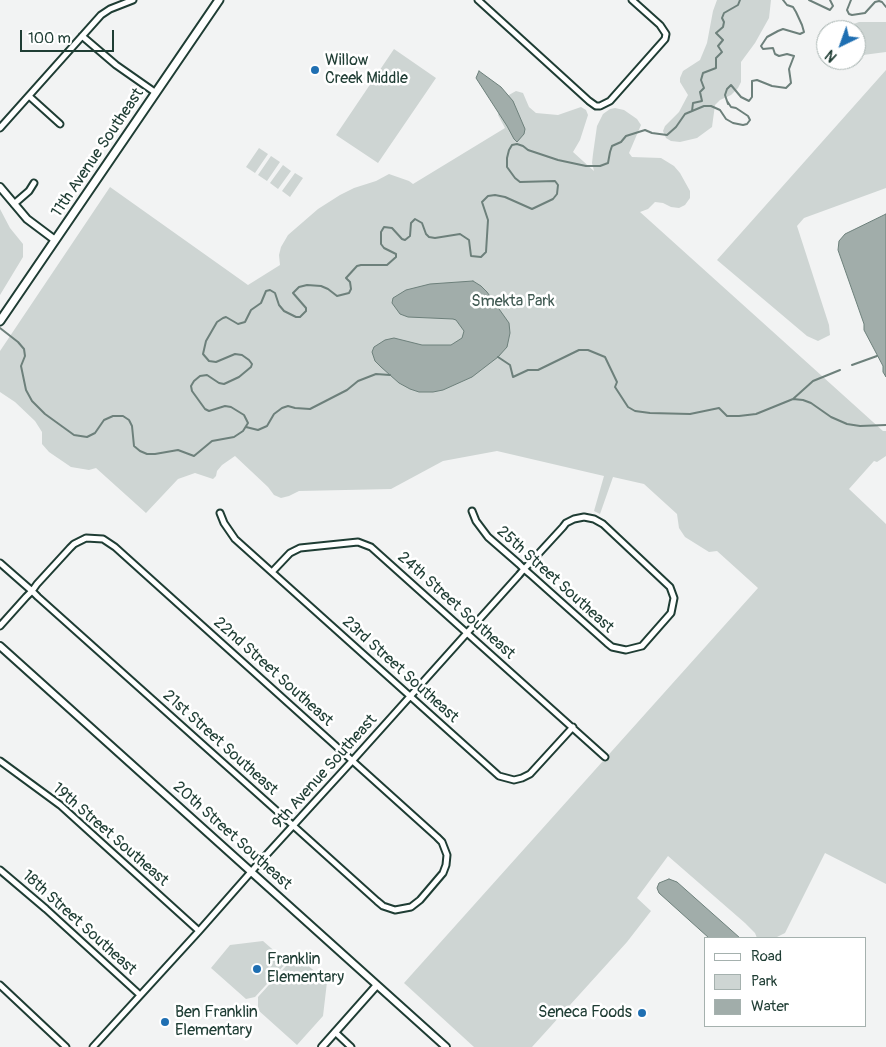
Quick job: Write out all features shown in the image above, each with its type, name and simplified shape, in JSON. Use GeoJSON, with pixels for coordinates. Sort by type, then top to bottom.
{"type":"FeatureCollection","features":[{"type":"Feature","properties":{"kind":"main road","name":"11th Avenue Southeast"},"geometry":{"type":"LineString","coordinates":[[0,321],[219,0]]}},
{"type":"Feature","properties":{"kind":"street"},"geometry":{"type":"LineString","coordinates":[[0,128],[106,11],[133,0]]}},
{"type":"Feature","properties":{"kind":"street"},"geometry":{"type":"LineString","coordinates":[[478,0],[589,101],[600,106],[607,104],[661,46],[666,34],[660,25],[632,0]]}},
{"type":"Feature","properties":{"kind":"street"},"geometry":{"type":"LineString","coordinates":[[82,36],[116,65],[156,93]]}},
{"type":"Feature","properties":{"kind":"street"},"geometry":{"type":"LineString","coordinates":[[29,96],[60,124]]}},
{"type":"Feature","properties":{"kind":"street"},"geometry":{"type":"LineString","coordinates":[[14,204],[29,191],[34,183]]}},
{"type":"Feature","properties":{"kind":"street"},"geometry":{"type":"LineString","coordinates":[[0,187],[27,219],[56,240]]}},
{"type":"Feature","properties":{"kind":"street","name":"25th Street Southeast"},"geometry":{"type":"LineString","coordinates":[[472,511],[484,532],[612,647],[622,650],[637,648],[646,642],[668,618],[673,608],[674,598],[670,587],[600,522],[588,518],[578,518]]}},
{"type":"Feature","properties":{"kind":"street","name":"23rd Street Southeast"},"geometry":{"type":"LineString","coordinates":[[220,513],[226,527],[235,539],[496,773],[510,780],[522,778],[533,771],[573,727]]}},
{"type":"Feature","properties":{"kind":"street","name":"9th Avenue Southeast"},"geometry":{"type":"LineString","coordinates":[[93,1047],[524,569],[566,524],[578,518]]}},
{"type":"Feature","properties":{"kind":"street","name":"22nd Street Southeast"},"geometry":{"type":"LineString","coordinates":[[32,591],[70,548],[78,542],[86,538],[103,539],[115,547],[442,842],[447,855],[446,864],[443,872],[429,889]]}},
{"type":"Feature","properties":{"kind":"street","name":"24th Street Southeast"},"geometry":{"type":"LineString","coordinates":[[272,572],[290,553],[300,548],[362,543],[376,551],[606,757]]}},
{"type":"Feature","properties":{"kind":"street","name":"21st Street Southeast"},"geometry":{"type":"LineString","coordinates":[[0,563],[377,901],[389,909],[401,910],[411,907],[429,889]]}},
{"type":"Feature","properties":{"kind":"street"},"geometry":{"type":"LineString","coordinates":[[0,626],[32,591]]}},
{"type":"Feature","properties":{"kind":"street","name":"20th Street Southeast"},"geometry":{"type":"LineString","coordinates":[[0,646],[446,1047]]}},
{"type":"Feature","properties":{"kind":"street","name":"19th Street Southeast"},"geometry":{"type":"LineString","coordinates":[[0,762],[66,810],[199,931]]}},
{"type":"Feature","properties":{"kind":"street","name":"18th Street Southeast"},"geometry":{"type":"LineString","coordinates":[[0,870],[140,995]]}},
{"type":"Feature","properties":{"kind":"street"},"geometry":{"type":"LineString","coordinates":[[0,985],[66,1047]]}},
{"type":"Feature","properties":{"kind":"street"},"geometry":{"type":"LineString","coordinates":[[322,1047],[377,985]]}},
{"type":"Feature","properties":{"kind":"street"},"geometry":{"type":"LineString","coordinates":[[335,1032],[351,1047]]}},
{"type":"Feature","properties":{"kind":"green space"},"geometry":{"type":"Polygon","coordinates":[[[717,0],[771,0],[769,18],[755,43],[741,62],[741,82],[738,88],[715,105],[712,127],[697,138],[680,142],[671,141],[666,138],[663,131],[665,126],[679,112],[688,95],[680,82],[680,78],[683,71],[700,60],[707,43],[717,0]]]}},
{"type":"Feature","properties":{"kind":"green space"},"geometry":{"type":"Polygon","coordinates":[[[866,22],[886,22],[886,52],[866,55],[866,22]]]}},
{"type":"Feature","properties":{"kind":"green space"},"geometry":{"type":"Polygon","coordinates":[[[394,49],[436,78],[378,163],[336,135],[394,49]]]}},
{"type":"Feature","properties":{"kind":"green space"},"geometry":{"type":"Polygon","coordinates":[[[886,70],[886,188],[804,218],[797,226],[829,325],[830,335],[818,341],[807,336],[717,260],[886,70]]]}},
{"type":"Feature","properties":{"kind":"green space","name":"Smekta Park"},"geometry":{"type":"Polygon","coordinates":[[[516,91],[523,93],[529,107],[536,113],[558,115],[581,107],[586,110],[588,115],[580,140],[573,152],[594,171],[592,163],[597,126],[603,114],[615,108],[624,110],[637,119],[641,125],[629,153],[632,157],[661,158],[674,166],[690,191],[690,198],[685,205],[679,208],[655,202],[648,209],[640,212],[883,431],[886,431],[886,456],[877,462],[874,461],[849,489],[886,524],[886,884],[825,853],[785,933],[777,937],[757,937],[745,923],[668,856],[637,898],[651,911],[627,942],[532,1047],[474,1047],[404,983],[758,588],[717,551],[709,552],[685,537],[679,528],[677,514],[644,484],[613,477],[600,514],[594,511],[604,476],[497,451],[443,461],[391,489],[299,491],[281,498],[274,495],[235,456],[222,465],[213,479],[195,473],[178,479],[146,513],[96,468],[89,470],[71,467],[49,452],[42,444],[42,432],[35,421],[15,402],[0,392],[0,351],[110,187],[248,285],[280,265],[279,255],[281,247],[288,235],[318,209],[340,195],[389,174],[413,184],[505,128],[498,115],[499,108],[507,96],[516,91]]]}},
{"type":"Feature","properties":{"kind":"green space"},"geometry":{"type":"Polygon","coordinates":[[[259,148],[268,154],[255,173],[246,167],[259,148]]]}},
{"type":"Feature","properties":{"kind":"green space"},"geometry":{"type":"Polygon","coordinates":[[[271,156],[280,162],[267,181],[258,175],[271,156]]]}},
{"type":"Feature","properties":{"kind":"green space"},"geometry":{"type":"Polygon","coordinates":[[[283,165],[291,171],[278,189],[270,183],[283,165]]]}},
{"type":"Feature","properties":{"kind":"green space"},"geometry":{"type":"Polygon","coordinates":[[[295,173],[303,178],[290,197],[282,191],[295,173]]]}},
{"type":"Feature","properties":{"kind":"green space"},"geometry":{"type":"Polygon","coordinates":[[[0,209],[10,228],[23,244],[23,257],[0,295],[0,209]]]}},
{"type":"Feature","properties":{"kind":"green space"},"geometry":{"type":"Polygon","coordinates":[[[263,941],[287,962],[255,997],[246,999],[211,968],[230,945],[263,941]]]}},
{"type":"Feature","properties":{"kind":"green space"},"geometry":{"type":"Polygon","coordinates":[[[296,955],[327,982],[323,1016],[297,1045],[258,1010],[258,997],[296,955]]]}},
{"type":"Feature","properties":{"kind":"water"},"geometry":{"type":"Polygon","coordinates":[[[479,71],[501,87],[513,101],[525,129],[524,134],[517,142],[476,78],[479,71]]]}},
{"type":"Feature","properties":{"kind":"water"},"geometry":{"type":"Polygon","coordinates":[[[886,214],[886,377],[883,372],[883,366],[864,330],[864,324],[838,250],[839,241],[845,234],[886,214]]]}},
{"type":"Feature","properties":{"kind":"water"},"geometry":{"type":"Polygon","coordinates":[[[473,281],[487,292],[509,323],[510,333],[507,347],[498,357],[472,377],[443,390],[433,392],[419,392],[410,389],[399,383],[375,361],[372,352],[374,347],[385,340],[394,338],[422,345],[451,345],[462,338],[464,331],[456,320],[453,319],[408,317],[400,314],[392,303],[393,298],[406,290],[430,284],[473,281]]]}},
{"type":"Feature","properties":{"kind":"water"},"geometry":{"type":"Polygon","coordinates":[[[669,879],[677,882],[739,937],[708,937],[659,893],[657,888],[659,883],[669,879]]]}},
{"type":"Feature","properties":{"kind":"waterway"},"geometry":{"type":"LineString","coordinates":[[692,111],[693,103],[702,101],[700,92],[704,88],[701,80],[703,73],[716,68],[716,58],[722,52],[718,46],[723,40],[716,33],[723,27],[724,22],[722,18],[724,13],[738,5],[740,0]]}},
{"type":"Feature","properties":{"kind":"waterway"},"geometry":{"type":"LineString","coordinates":[[0,328],[24,349],[25,356],[21,366],[26,390],[32,401],[45,414],[74,435],[87,437],[95,433],[104,420],[113,416],[123,416],[129,420],[132,426],[134,446],[140,451],[147,454],[155,454],[178,450],[194,456],[212,441],[234,437],[243,431],[248,423],[244,415],[231,407],[225,406],[209,411],[205,409],[192,391],[191,386],[200,376],[207,375],[224,384],[239,377],[251,367],[252,364],[242,355],[235,354],[216,362],[209,361],[203,354],[206,341],[217,322],[226,317],[238,324],[245,322],[251,310],[261,303],[266,291],[270,290],[275,293],[279,305],[284,311],[296,317],[300,317],[306,311],[306,308],[293,293],[299,287],[307,285],[321,286],[337,296],[349,293],[351,289],[350,282],[346,278],[357,266],[387,265],[396,257],[396,254],[384,248],[381,244],[381,232],[384,227],[392,228],[405,240],[410,236],[411,223],[415,219],[422,223],[429,237],[435,238],[460,234],[469,240],[471,256],[481,257],[486,252],[488,220],[482,202],[488,196],[505,197],[532,209],[553,199],[557,194],[558,185],[555,181],[520,182],[515,178],[507,167],[507,158],[512,145],[517,144],[528,150],[558,160],[586,166],[600,166],[608,163],[612,146],[621,142],[626,136],[645,130],[667,135],[676,127],[685,114],[704,106],[711,106],[720,110],[726,119],[733,123],[747,124],[750,120],[748,116],[731,107],[727,101],[728,104],[725,95],[731,85],[741,97],[749,101],[752,97],[752,81],[757,80],[772,86],[786,88],[791,83],[789,69],[794,56],[787,54],[779,56],[775,54],[773,48],[763,49],[761,46],[767,37],[783,29],[800,34],[804,32],[793,7],[787,5],[783,0]]}},
{"type":"Feature","properties":{"kind":"waterway"},"geometry":{"type":"LineString","coordinates":[[809,0],[830,10],[833,6],[830,0]]}},
{"type":"Feature","properties":{"kind":"waterway"},"geometry":{"type":"LineString","coordinates":[[851,0],[847,10],[852,15],[865,13],[875,2],[879,1],[886,7]]}},
{"type":"Feature","properties":{"kind":"waterway"},"geometry":{"type":"LineString","coordinates":[[498,357],[510,365],[513,377],[528,370],[538,370],[579,350],[588,350],[605,357],[617,382],[615,387],[628,407],[635,411],[690,414],[719,408],[727,416],[756,414],[793,399],[813,381],[840,370]]}},
{"type":"Feature","properties":{"kind":"waterway"},"geometry":{"type":"LineString","coordinates":[[852,365],[877,356]]}},
{"type":"Feature","properties":{"kind":"waterway"},"geometry":{"type":"LineString","coordinates":[[246,427],[258,430],[267,426],[274,414],[282,408],[288,406],[310,409],[347,390],[358,381],[376,374],[390,375]]}},
{"type":"Feature","properties":{"kind":"waterway"},"geometry":{"type":"LineString","coordinates":[[793,399],[811,403],[831,417],[847,424],[860,426],[886,425]]}},
{"type":"Feature","properties":{"kind":"place","name":"Willow Creek Middle"},"geometry":{"type":"Point","coordinates":[315,70]}},
{"type":"Feature","properties":{"kind":"place","name":"Franklin Elementary"},"geometry":{"type":"Point","coordinates":[257,969]}},
{"type":"Feature","properties":{"kind":"place","name":"Seneca Foods"},"geometry":{"type":"Point","coordinates":[642,1013]}},
{"type":"Feature","properties":{"kind":"place","name":"Ben Franklin Elementary"},"geometry":{"type":"Point","coordinates":[165,1022]}}]}
